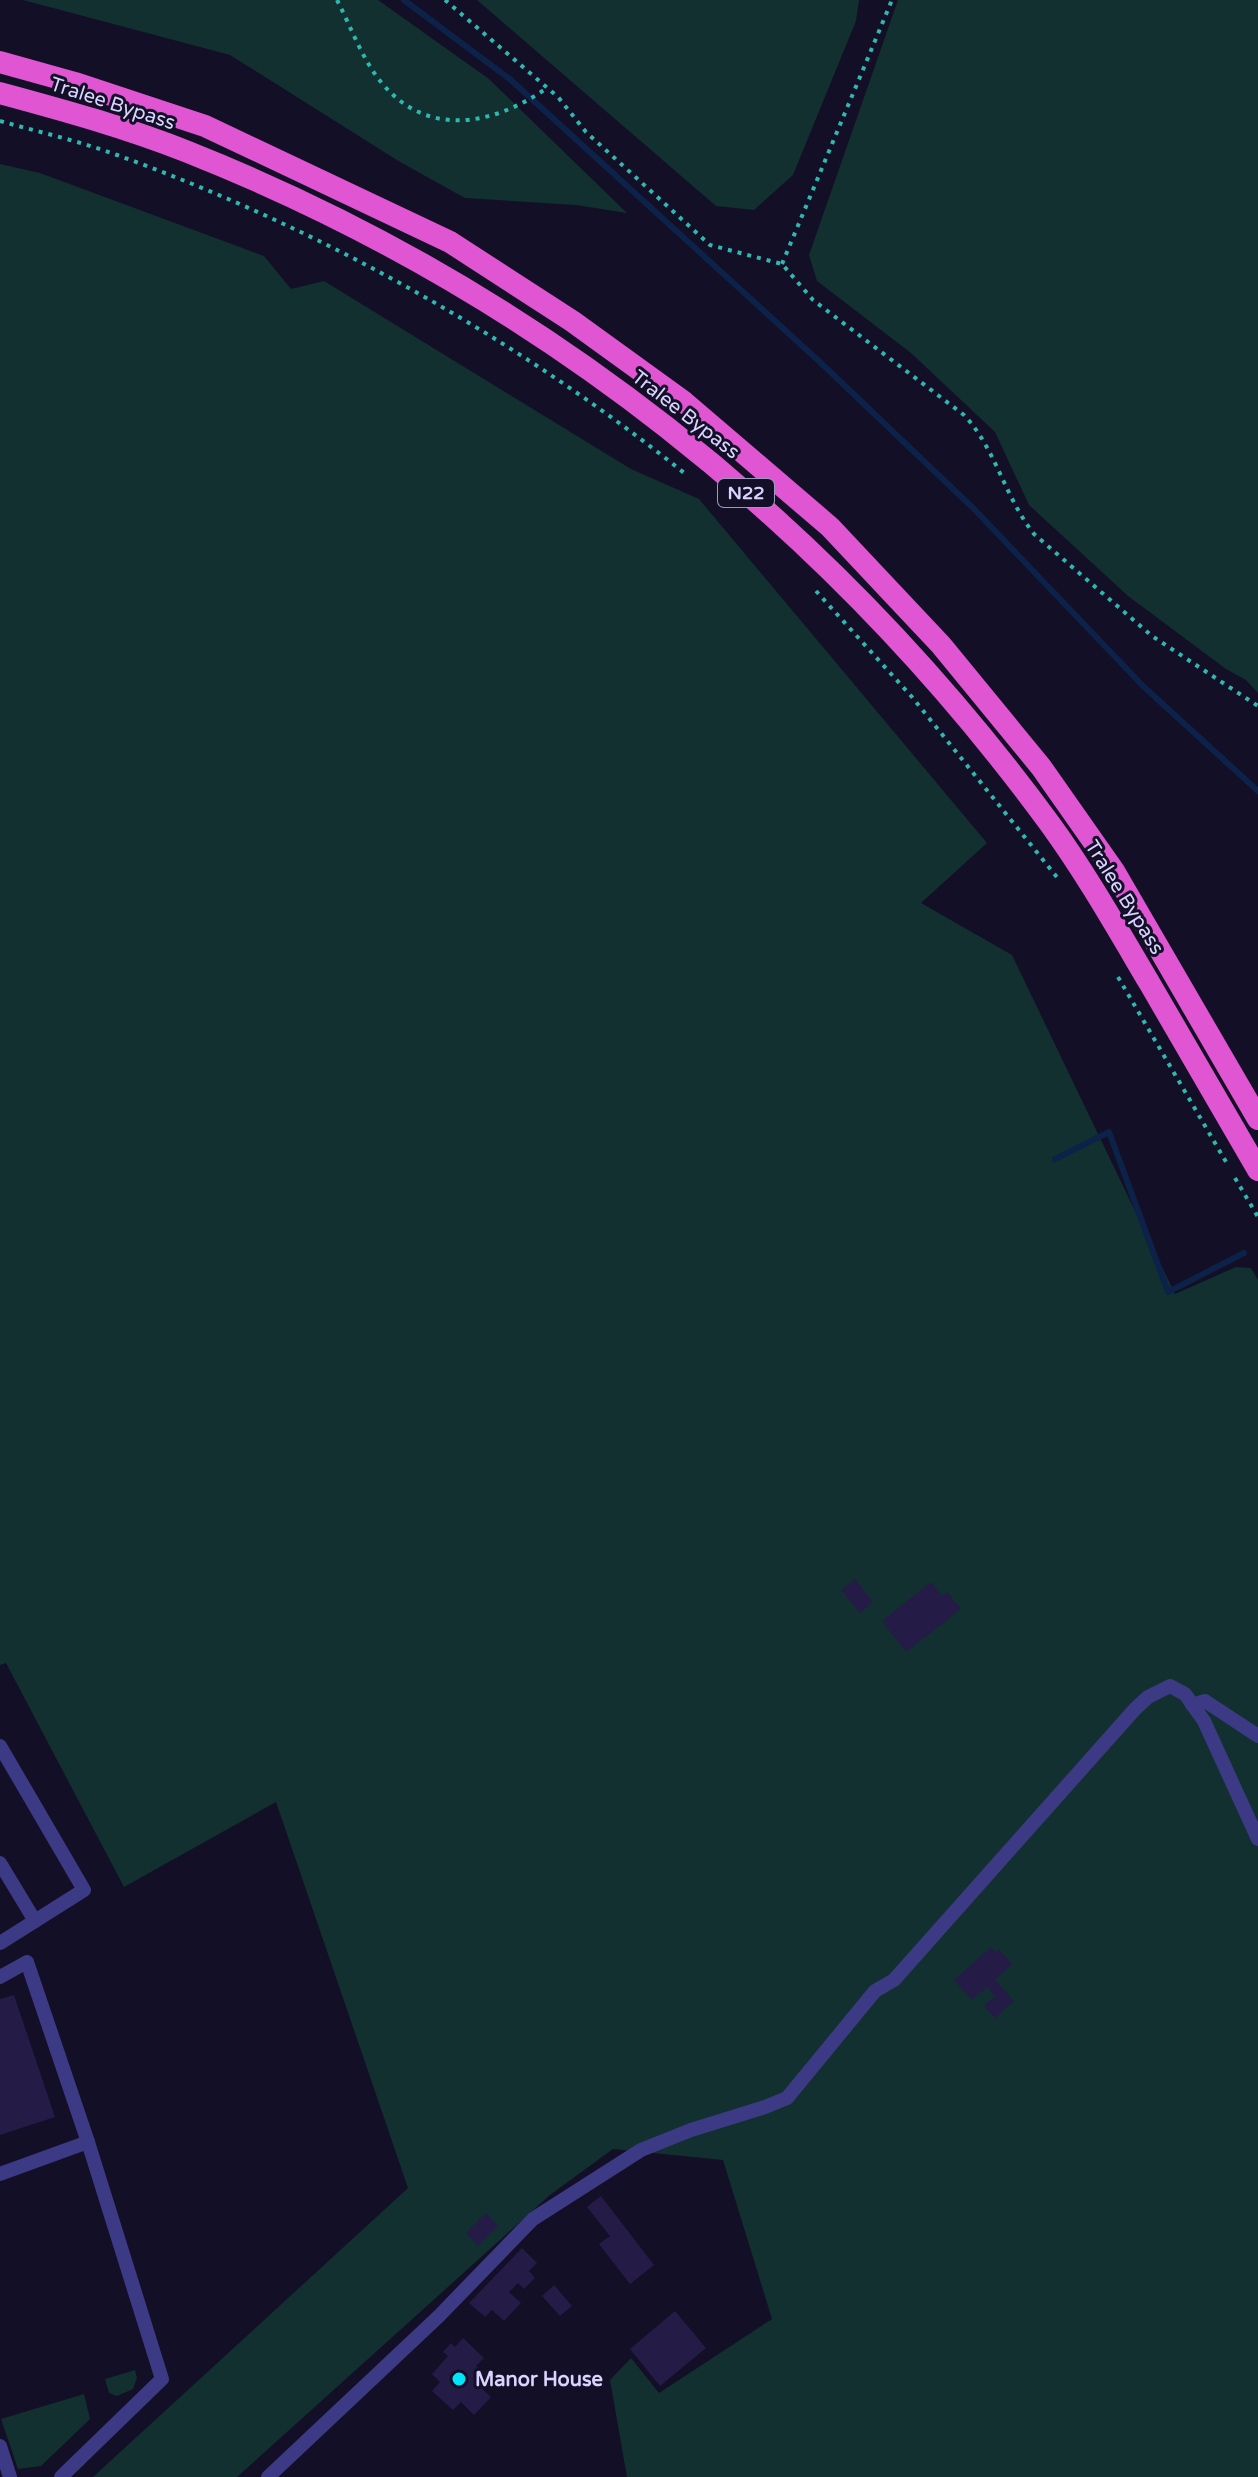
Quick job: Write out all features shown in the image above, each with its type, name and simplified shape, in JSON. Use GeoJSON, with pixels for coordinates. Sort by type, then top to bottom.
{"type":"FeatureCollection","features":[{"type":"Feature","properties":{"kind":"highway","name":"Tralee Bypass"},"geometry":{"type":"LineString","coordinates":[[0,62],[205,126],[450,242],[572,321],[684,402],[830,527],[941,645],[1031,755],[1114,871],[1258,1119]]}},
{"type":"Feature","properties":{"kind":"highway","name":"Tralee Bypass"},"geometry":{"type":"LineString","coordinates":[[0,93],[187,152],[311,207],[437,271],[556,345],[687,441],[814,552],[921,664],[1015,779],[1094,889],[1258,1170]]}},
{"type":"Feature","properties":{"kind":"lane"},"geometry":{"type":"LineString","coordinates":[[268,2477],[439,2316],[533,2219],[641,2150],[787,2098],[875,1991],[894,1980],[1148,1697],[1170,1686],[1185,1694],[1204,1721],[1258,1839]]}},
{"type":"Feature","properties":{"kind":"lane"},"geometry":{"type":"LineString","coordinates":[[1192,1705],[1205,1701],[1258,1736]]}},
{"type":"Feature","properties":{"kind":"lane"},"geometry":{"type":"LineString","coordinates":[[0,1746],[84,1890],[0,1943]]}},
{"type":"Feature","properties":{"kind":"lane"},"geometry":{"type":"LineString","coordinates":[[0,1863],[35,1921]]}},
{"type":"Feature","properties":{"kind":"lane"},"geometry":{"type":"LineString","coordinates":[[0,1977],[27,1962],[88,2142],[162,2379],[61,2477]]}},
{"type":"Feature","properties":{"kind":"lane"},"geometry":{"type":"LineString","coordinates":[[0,2174],[88,2142]]}},
{"type":"Feature","properties":{"kind":"lane"},"geometry":{"type":"LineString","coordinates":[[0,2446],[10,2477]]}},
{"type":"Feature","properties":{"kind":"path"},"geometry":{"type":"LineString","coordinates":[[337,0],[380,81],[413,110],[431,118],[450,121],[479,119],[524,104],[547,88]]}},
{"type":"Feature","properties":{"kind":"path"},"geometry":{"type":"LineString","coordinates":[[445,0],[547,88],[586,132],[710,245],[782,264],[813,300],[964,415],[978,430],[1019,515],[1034,534],[1160,642],[1258,706]]}},
{"type":"Feature","properties":{"kind":"path"},"geometry":{"type":"LineString","coordinates":[[782,264],[892,0]]}},
{"type":"Feature","properties":{"kind":"path"},"geometry":{"type":"LineString","coordinates":[[0,121],[115,154],[235,202],[420,293],[537,366],[692,480]]}},
{"type":"Feature","properties":{"kind":"path"},"geometry":{"type":"LineString","coordinates":[[812,587],[912,697],[1067,889]]}},
{"type":"Feature","properties":{"kind":"path"},"geometry":{"type":"LineString","coordinates":[[1115,971],[1258,1217]]}},
{"type":"Feature","properties":{"kind":"green space"},"geometry":{"type":"Polygon","coordinates":[[[23,0],[378,0],[489,79],[627,213],[576,205],[465,198],[400,162],[230,55],[23,0]]]}},
{"type":"Feature","properties":{"kind":"green space"},"geometry":{"type":"Polygon","coordinates":[[[477,0],[859,0],[856,21],[793,175],[754,210],[716,206],[477,0]]]}},
{"type":"Feature","properties":{"kind":"green space"},"geometry":{"type":"Polygon","coordinates":[[[898,0],[1258,0],[1258,693],[1246,680],[1226,669],[1128,596],[1029,505],[995,432],[911,353],[817,281],[809,255],[898,0]]]}},
{"type":"Feature","properties":{"kind":"green space"},"geometry":{"type":"Polygon","coordinates":[[[0,164],[40,173],[264,256],[291,289],[324,281],[631,469],[699,499],[987,843],[921,903],[1012,955],[1175,1294],[1236,1267],[1251,1268],[1258,1280],[1258,2477],[627,2477],[610,2380],[631,2358],[659,2393],[772,2319],[723,2160],[613,2149],[550,2195],[237,2477],[93,2477],[408,2188],[276,1802],[124,1887],[6,1663],[0,1665],[0,164]]]}},
{"type":"Feature","properties":{"kind":"green space"},"geometry":{"type":"Polygon","coordinates":[[[135,2370],[137,2378],[133,2389],[117,2396],[109,2393],[105,2379],[135,2370]]]}},
{"type":"Feature","properties":{"kind":"green space"},"geometry":{"type":"Polygon","coordinates":[[[84,2394],[90,2419],[41,2466],[18,2469],[1,2419],[84,2394]]]}},
{"type":"Feature","properties":{"kind":"building"},"geometry":{"type":"Polygon","coordinates":[[[855,1579],[873,1602],[860,1613],[841,1590],[855,1579]]]}},
{"type":"Feature","properties":{"kind":"building"},"geometry":{"type":"Polygon","coordinates":[[[931,1582],[942,1596],[947,1592],[961,1609],[906,1652],[882,1621],[931,1582]]]}},
{"type":"Feature","properties":{"kind":"building"},"geometry":{"type":"Polygon","coordinates":[[[991,1947],[995,1953],[999,1949],[1012,1964],[995,1980],[1014,2001],[995,2018],[984,2006],[995,1996],[987,1987],[972,2000],[954,1980],[991,1947]]]}},
{"type":"Feature","properties":{"kind":"building"},"geometry":{"type":"Polygon","coordinates":[[[14,1995],[55,2117],[0,2135],[0,1999],[14,1995]]]}},
{"type":"Feature","properties":{"kind":"building"},"geometry":{"type":"Polygon","coordinates":[[[601,2196],[654,2265],[630,2284],[599,2244],[610,2236],[587,2207],[601,2196]]]}},
{"type":"Feature","properties":{"kind":"building"},"geometry":{"type":"Polygon","coordinates":[[[486,2213],[498,2226],[478,2246],[466,2233],[486,2213]]]}},
{"type":"Feature","properties":{"kind":"building"},"geometry":{"type":"Polygon","coordinates":[[[522,2248],[537,2263],[529,2271],[535,2278],[524,2289],[518,2283],[509,2292],[521,2303],[504,2321],[492,2310],[485,2317],[469,2303],[522,2248]]]}},
{"type":"Feature","properties":{"kind":"building"},"geometry":{"type":"Polygon","coordinates":[[[554,2285],[572,2306],[560,2316],[542,2296],[554,2285]]]}},
{"type":"Feature","properties":{"kind":"building"},"geometry":{"type":"Polygon","coordinates":[[[675,2311],[706,2348],[660,2386],[630,2349],[675,2311]]]}},
{"type":"Feature","properties":{"kind":"building","name":"Manor House"},"geometry":{"type":"Polygon","coordinates":[[[463,2338],[484,2358],[476,2366],[486,2374],[477,2384],[491,2397],[474,2415],[461,2402],[453,2410],[432,2391],[440,2382],[432,2374],[448,2356],[443,2352],[451,2343],[455,2347],[463,2338]]]}},
{"type":"Feature","properties":{"kind":"waterway"},"geometry":{"type":"LineString","coordinates":[[404,0],[511,80],[821,363],[974,509],[1144,687],[1258,791]]}},
{"type":"Feature","properties":{"kind":"waterway"},"geometry":{"type":"LineString","coordinates":[[1055,1159],[1109,1132],[1168,1292],[1244,1253]]}},
{"type":"Feature","properties":{"kind":"place","name":"Manor House"},"geometry":{"type":"Point","coordinates":[459,2379]}}]}
